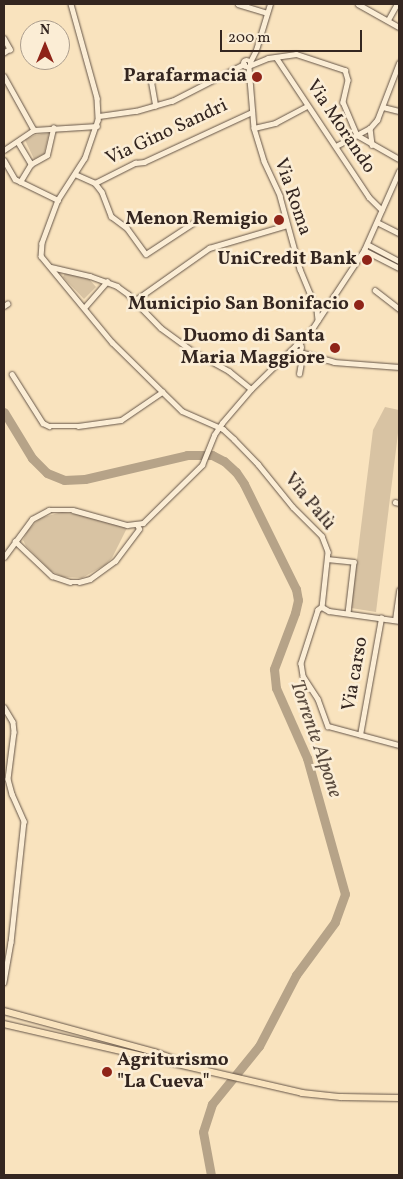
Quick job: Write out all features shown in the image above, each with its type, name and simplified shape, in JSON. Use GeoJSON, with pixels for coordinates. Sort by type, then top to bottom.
{"type":"FeatureCollection","features":[{"type":"Feature","properties":{"kind":"main road"},"geometry":{"type":"LineString","coordinates":[[4,1011],[155,1052],[208,1072]]}},
{"type":"Feature","properties":{"kind":"main road"},"geometry":{"type":"LineString","coordinates":[[4,1024],[302,1093],[341,1097],[399,1098]]}},
{"type":"Feature","properties":{"kind":"street"},"geometry":{"type":"LineString","coordinates":[[71,4],[99,116],[85,158],[58,200],[40,248],[41,256],[49,267],[117,286],[161,328],[193,351],[229,371],[251,389]]}},
{"type":"Feature","properties":{"kind":"street"},"geometry":{"type":"LineString","coordinates":[[238,4],[267,13]]}},
{"type":"Feature","properties":{"kind":"street"},"geometry":{"type":"LineString","coordinates":[[247,65],[256,50],[270,4]]}},
{"type":"Feature","properties":{"kind":"street"},"geometry":{"type":"LineString","coordinates":[[358,4],[399,27]]}},
{"type":"Feature","properties":{"kind":"street"},"geometry":{"type":"LineString","coordinates":[[388,20],[397,4]]}},
{"type":"Feature","properties":{"kind":"street"},"geometry":{"type":"LineString","coordinates":[[4,38],[10,50],[4,53]]}},
{"type":"Feature","properties":{"kind":"street"},"geometry":{"type":"LineString","coordinates":[[247,65],[256,50]]}},
{"type":"Feature","properties":{"kind":"street"},"geometry":{"type":"LineString","coordinates":[[99,116],[116,115],[172,101],[234,67],[268,58],[296,54],[345,70],[348,80],[343,102],[357,135],[399,159]]}},
{"type":"Feature","properties":{"kind":"street"},"geometry":{"type":"LineString","coordinates":[[254,55],[268,58]]}},
{"type":"Feature","properties":{"kind":"street","name":"Via Morando"},"geometry":{"type":"LineString","coordinates":[[276,57],[369,197],[382,210]]}},
{"type":"Feature","properties":{"kind":"street"},"geometry":{"type":"LineString","coordinates":[[336,146],[370,128],[377,120],[399,63]]}},
{"type":"Feature","properties":{"kind":"street","name":"Via Roma"},"geometry":{"type":"LineString","coordinates":[[247,65],[254,128],[264,161],[280,196],[300,269],[317,310],[318,320]]}},
{"type":"Feature","properties":{"kind":"street"},"geometry":{"type":"LineString","coordinates":[[4,76],[34,130]]}},
{"type":"Feature","properties":{"kind":"street"},"geometry":{"type":"LineString","coordinates":[[151,79],[156,106]]}},
{"type":"Feature","properties":{"kind":"street"},"geometry":{"type":"LineString","coordinates":[[254,128],[276,123],[307,106]]}},
{"type":"Feature","properties":{"kind":"street"},"geometry":{"type":"LineString","coordinates":[[383,107],[399,111]]}},
{"type":"Feature","properties":{"kind":"street","name":"Via Gino Sandri"},"geometry":{"type":"LineString","coordinates":[[95,183],[135,163],[144,162],[252,112]]}},
{"type":"Feature","properties":{"kind":"street"},"geometry":{"type":"LineString","coordinates":[[4,150],[34,130],[97,126]]}},
{"type":"Feature","properties":{"kind":"street"},"geometry":{"type":"LineString","coordinates":[[20,182],[31,164],[46,155],[54,128]]}},
{"type":"Feature","properties":{"kind":"street"},"geometry":{"type":"LineString","coordinates":[[370,128],[372,145]]}},
{"type":"Feature","properties":{"kind":"street"},"geometry":{"type":"LineString","coordinates":[[18,142],[31,164]]}},
{"type":"Feature","properties":{"kind":"street"},"geometry":{"type":"LineString","coordinates":[[4,160],[20,182],[58,200]]}},
{"type":"Feature","properties":{"kind":"street"},"geometry":{"type":"LineString","coordinates":[[4,557],[35,516],[56,509],[89,514],[126,525],[137,525],[151,516],[204,460],[218,428],[251,389],[284,357],[299,348],[307,337],[368,244],[399,171]]}},
{"type":"Feature","properties":{"kind":"street","name":"Via Gino Sandri"},"geometry":{"type":"LineString","coordinates":[[75,174],[95,183],[102,192],[111,216],[127,228],[146,254],[193,223]]}},
{"type":"Feature","properties":{"kind":"street"},"geometry":{"type":"LineString","coordinates":[[377,222],[399,233]]}},
{"type":"Feature","properties":{"kind":"street"},"geometry":{"type":"LineString","coordinates":[[134,301],[209,248],[287,225]]}},
{"type":"Feature","properties":{"kind":"street"},"geometry":{"type":"LineString","coordinates":[[368,244],[399,261]]}},
{"type":"Feature","properties":{"kind":"street"},"geometry":{"type":"LineString","coordinates":[[364,250],[399,268]]}},
{"type":"Feature","properties":{"kind":"street","name":"Via Palù"},"geometry":{"type":"LineString","coordinates":[[49,267],[112,342],[162,392],[182,411],[223,429],[244,448],[293,507],[317,529],[325,542],[327,559],[322,607],[318,610],[301,670],[318,698],[328,726],[360,735]]}},
{"type":"Feature","properties":{"kind":"street"},"geometry":{"type":"LineString","coordinates":[[84,308],[107,282]]}},
{"type":"Feature","properties":{"kind":"street"},"geometry":{"type":"LineString","coordinates":[[375,290],[399,309]]}},
{"type":"Feature","properties":{"kind":"street"},"geometry":{"type":"LineString","coordinates":[[299,348],[313,356],[348,364],[399,367]]}},
{"type":"Feature","properties":{"kind":"street"},"geometry":{"type":"LineString","coordinates":[[299,374],[302,357]]}},
{"type":"Feature","properties":{"kind":"street"},"geometry":{"type":"LineString","coordinates":[[12,374],[43,424],[49,426],[78,426],[122,420],[162,392]]}},
{"type":"Feature","properties":{"kind":"street"},"geometry":{"type":"LineString","coordinates":[[15,541],[52,576],[70,582],[79,582],[90,579],[115,562],[139,529],[137,525]]}},
{"type":"Feature","properties":{"kind":"street"},"geometry":{"type":"LineString","coordinates":[[327,559],[354,562],[348,614]]}},
{"type":"Feature","properties":{"kind":"street"},"geometry":{"type":"LineString","coordinates":[[322,607],[328,611],[397,621],[399,590]]}},
{"type":"Feature","properties":{"kind":"street","name":"Via carso"},"geometry":{"type":"LineString","coordinates":[[360,735],[381,618]]}},
{"type":"Feature","properties":{"kind":"street"},"geometry":{"type":"LineString","coordinates":[[4,707],[13,722],[14,732],[8,779],[24,822],[11,942],[4,982]]}},
{"type":"Feature","properties":{"kind":"street"},"geometry":{"type":"LineString","coordinates":[[360,735],[399,745]]}},
{"type":"Feature","properties":{"kind":"shaded area"},"geometry":{"type":"Polygon","coordinates":[[[49,133],[44,154],[34,159],[25,140],[35,135],[49,133]]]}},
{"type":"Feature","properties":{"kind":"shaded area"},"geometry":{"type":"Polygon","coordinates":[[[65,273],[89,279],[96,287],[84,299],[63,277],[65,273]]]}},
{"type":"Feature","properties":{"kind":"shaded area"},"geometry":{"type":"Polygon","coordinates":[[[385,407],[399,410],[399,425],[376,612],[351,608],[373,430],[385,407]]]}},
{"type":"Feature","properties":{"kind":"shaded area"},"geometry":{"type":"Polygon","coordinates":[[[62,512],[87,516],[127,528],[112,558],[105,565],[82,578],[63,577],[51,571],[26,546],[23,540],[28,530],[40,518],[62,512]]]}},
{"type":"Feature","properties":{"kind":"waterway","name":"Torrente Alpone"},"geometry":{"type":"LineString","coordinates":[[4,412],[32,458],[47,473],[64,480],[85,479],[187,455],[212,455],[224,461],[236,472],[244,484],[296,589],[298,600],[295,613],[274,669],[276,688],[307,758],[345,894],[335,922],[296,975],[259,1046],[212,1104],[203,1132],[211,1175]]}},
{"type":"Feature","properties":{"kind":"place","name":"Parafarmacia"},"geometry":{"type":"Point","coordinates":[257,77]}},
{"type":"Feature","properties":{"kind":"place","name":"Menon Remigio"},"geometry":{"type":"Point","coordinates":[279,220]}},
{"type":"Feature","properties":{"kind":"place","name":"UniCredit Bank"},"geometry":{"type":"Point","coordinates":[367,260]}},
{"type":"Feature","properties":{"kind":"place","name":"Municipio San Bonifacio"},"geometry":{"type":"Point","coordinates":[359,305]}},
{"type":"Feature","properties":{"kind":"place","name":"Duomo di Santa Maria Maggiore"},"geometry":{"type":"Point","coordinates":[335,348]}},
{"type":"Feature","properties":{"kind":"place","name":"Agriturismo \"La Cueva\""},"geometry":{"type":"Point","coordinates":[107,1072]}}]}
